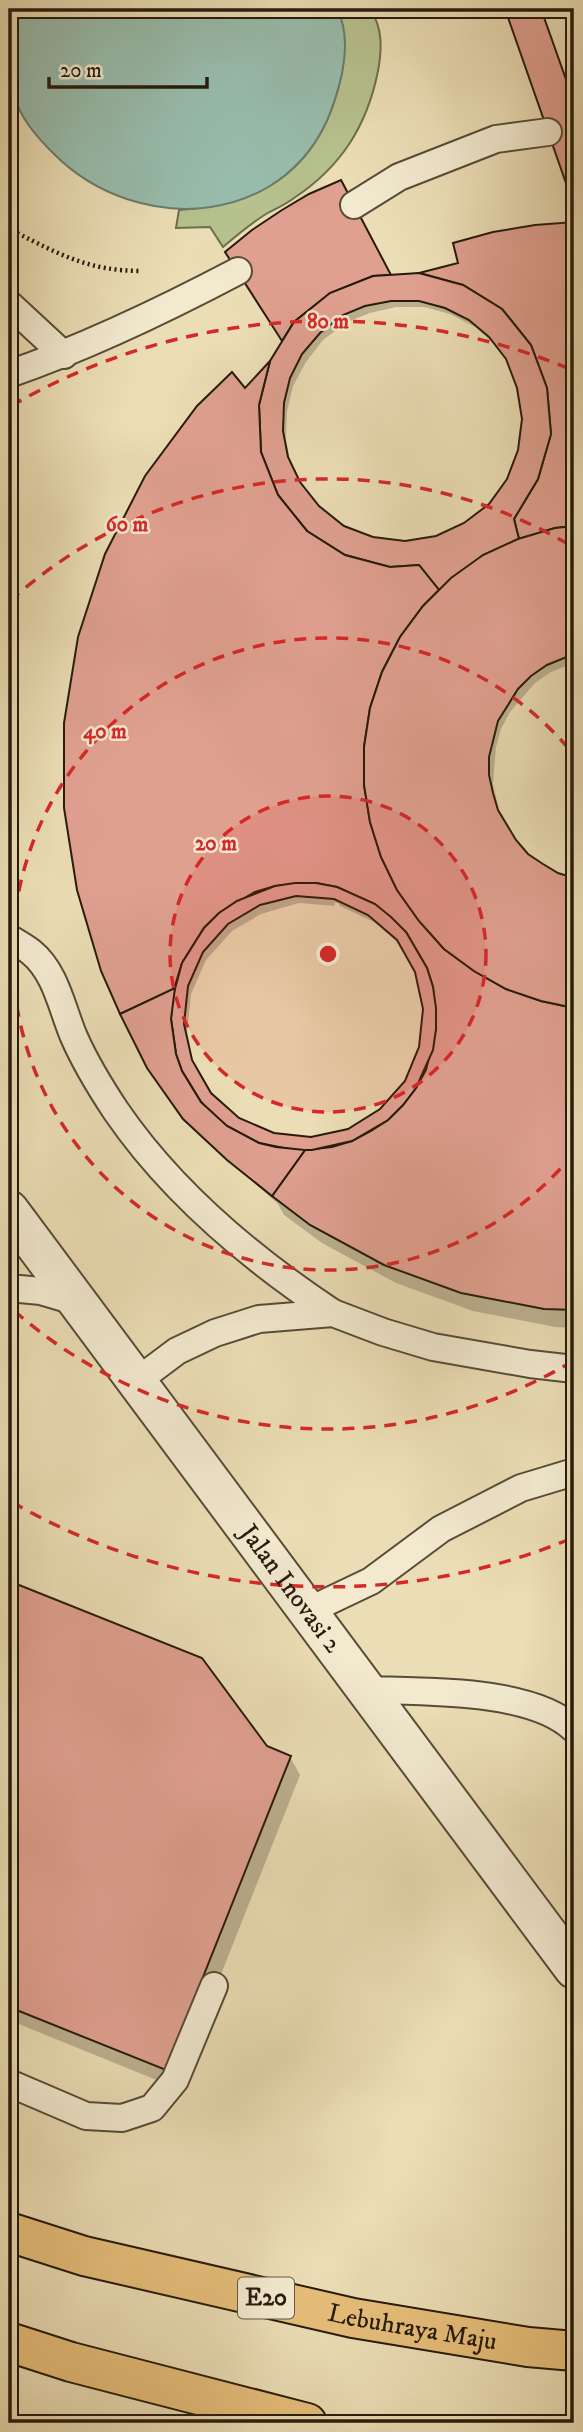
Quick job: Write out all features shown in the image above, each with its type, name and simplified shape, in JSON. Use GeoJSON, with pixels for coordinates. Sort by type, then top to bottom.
{"type":"FeatureCollection","features":[{"type":"Feature","properties":{"kind":"highway","name":"Lebuhraya Maju"},"geometry":{"type":"LineString","coordinates":[[9,2232],[84,2256],[353,2318],[528,2347],[574,2351]]}},
{"type":"Feature","properties":{"kind":"highway"},"geometry":{"type":"LineString","coordinates":[[9,2342],[71,2362],[307,2423]]}},
{"type":"Feature","properties":{"kind":"street","name":"Jalan Inovasi 2"},"geometry":{"type":"LineString","coordinates":[[9,1210],[574,1969]]}},
{"type":"Feature","properties":{"kind":"lane"},"geometry":{"type":"LineString","coordinates":[[354,205],[399,177],[496,139],[548,132]]}},
{"type":"Feature","properties":{"kind":"lane"},"geometry":{"type":"LineString","coordinates":[[9,374],[64,355],[237,271]]}},
{"type":"Feature","properties":{"kind":"lane"},"geometry":{"type":"LineString","coordinates":[[9,304],[64,355]]}},
{"type":"Feature","properties":{"kind":"lane"},"geometry":{"type":"LineString","coordinates":[[9,938],[33,953],[50,976],[85,1059],[117,1112],[156,1161],[230,1238],[280,1278],[333,1312],[383,1332],[433,1347],[574,1369]]}},
{"type":"Feature","properties":{"kind":"lane"},"geometry":{"type":"LineString","coordinates":[[9,1288],[41,1292],[78,1302]]}},
{"type":"Feature","properties":{"kind":"lane"},"geometry":{"type":"LineString","coordinates":[[137,1381],[177,1351],[215,1333],[259,1319],[333,1312]]}},
{"type":"Feature","properties":{"kind":"lane"},"geometry":{"type":"LineString","coordinates":[[307,1611],[371,1581],[441,1529],[521,1488],[574,1472]]}},
{"type":"Feature","properties":{"kind":"lane"},"geometry":{"type":"LineString","coordinates":[[365,1690],[455,1693],[498,1699],[535,1706],[565,1720],[574,1729]]}},
{"type":"Feature","properties":{"kind":"lane"},"geometry":{"type":"LineString","coordinates":[[9,2083],[86,2116],[122,2118],[152,2108],[175,2080],[214,1986]]}},
{"type":"Feature","properties":{"kind":"path"},"geometry":{"type":"LineString","coordinates":[[9,226],[70,260],[117,271],[155,271]]}},
{"type":"Feature","properties":{"kind":"green space"},"geometry":{"type":"Polygon","coordinates":[[[337,9],[370,9],[377,24],[381,47],[378,71],[367,110],[350,144],[311,186],[254,222],[223,247],[210,227],[176,228],[179,210],[239,199],[264,189],[286,175],[305,156],[320,134],[332,108],[341,77],[344,42],[337,9]]]}},
{"type":"Feature","properties":{"kind":"shaded area"},"geometry":{"type":"Polygon","coordinates":[[[20,9],[337,9],[345,43],[341,79],[334,102],[314,144],[285,175],[250,196],[211,207],[169,208],[128,199],[88,181],[53,153],[34,133],[16,101],[10,71],[20,9]]]}},
{"type":"Feature","properties":{"kind":"building"},"geometry":{"type":"Polygon","coordinates":[[[505,9],[541,9],[574,102],[574,206],[505,9]]]}},
{"type":"Feature","properties":{"kind":"building"},"geometry":{"type":"Polygon","coordinates":[[[341,180],[391,275],[373,276],[330,293],[294,322],[282,341],[225,252],[282,210],[341,180]]]}},
{"type":"Feature","properties":{"kind":"building"},"geometry":{"type":"Polygon","coordinates":[[[574,222],[574,526],[555,528],[519,539],[514,519],[538,479],[551,434],[547,388],[531,345],[502,309],[463,285],[419,273],[458,263],[453,243],[493,232],[574,222]]]}},
{"type":"Feature","properties":{"kind":"building"},"geometry":{"type":"Polygon","coordinates":[[[419,273],[463,285],[502,309],[531,345],[547,388],[551,434],[538,479],[514,519],[519,539],[483,555],[439,590],[419,565],[390,567],[345,555],[307,531],[278,495],[261,452],[259,405],[270,361],[294,322],[330,293],[373,276],[419,273]],[[391,301],[365,306],[343,315],[320,333],[302,354],[290,378],[284,403],[283,431],[288,457],[300,482],[319,506],[344,526],[373,537],[405,541],[436,536],[464,523],[489,504],[507,479],[518,450],[522,419],[517,388],[506,359],[489,337],[469,320],[445,308],[419,301],[391,301]]]}},
{"type":"Feature","properties":{"kind":"building"},"geometry":{"type":"Polygon","coordinates":[[[270,361],[259,405],[261,452],[278,495],[307,531],[345,555],[390,567],[419,565],[439,590],[400,637],[382,672],[370,708],[364,747],[364,785],[370,822],[381,857],[397,890],[419,921],[444,949],[474,971],[506,989],[541,1001],[574,1008],[574,1310],[544,1309],[461,1293],[384,1265],[310,1225],[272,1196],[305,1150],[332,1147],[352,1141],[388,1120],[416,1088],[426,1070],[436,1029],[433,987],[427,968],[406,932],[375,904],[337,887],[316,883],[275,886],[255,892],[219,913],[204,928],[182,963],[174,989],[120,1014],[101,971],[77,890],[64,808],[64,723],[78,637],[105,554],[145,476],[197,406],[232,372],[245,388],[270,361]]]}},
{"type":"Feature","properties":{"kind":"building"},"geometry":{"type":"Polygon","coordinates":[[[574,526],[574,654],[547,665],[518,689],[498,721],[489,757],[489,775],[498,810],[516,840],[528,854],[543,864],[574,878],[574,1008],[541,1001],[506,989],[474,971],[444,949],[419,921],[397,890],[381,857],[370,822],[364,785],[364,747],[370,708],[382,672],[400,637],[423,606],[451,578],[483,555],[518,539],[555,528],[574,526]]]}},
{"type":"Feature","properties":{"kind":"building"},"geometry":{"type":"Polygon","coordinates":[[[316,883],[337,887],[375,904],[406,932],[427,968],[436,1008],[433,1050],[416,1088],[403,1105],[388,1120],[352,1141],[312,1150],[294,1150],[259,1143],[227,1126],[213,1115],[201,1102],[182,1071],[176,1054],[171,1019],[172,1000],[182,963],[204,928],[219,913],[237,901],[275,886],[316,883]],[[296,896],[260,905],[228,924],[203,952],[188,986],[184,1024],[192,1060],[211,1093],[239,1118],[274,1133],[311,1137],[348,1129],[380,1109],[405,1081],[419,1047],[423,1009],[415,972],[397,940],[368,915],[334,899],[296,896]]]}},
{"type":"Feature","properties":{"kind":"building"},"geometry":{"type":"Polygon","coordinates":[[[175,988],[171,1019],[176,1054],[182,1071],[201,1102],[227,1126],[259,1143],[305,1150],[272,1196],[227,1160],[183,1119],[147,1068],[120,1014],[175,988]]]}},
{"type":"Feature","properties":{"kind":"building"},"geometry":{"type":"Polygon","coordinates":[[[9,1581],[202,1658],[267,1746],[291,1756],[166,2070],[9,2007],[9,1581]]]}}]}
